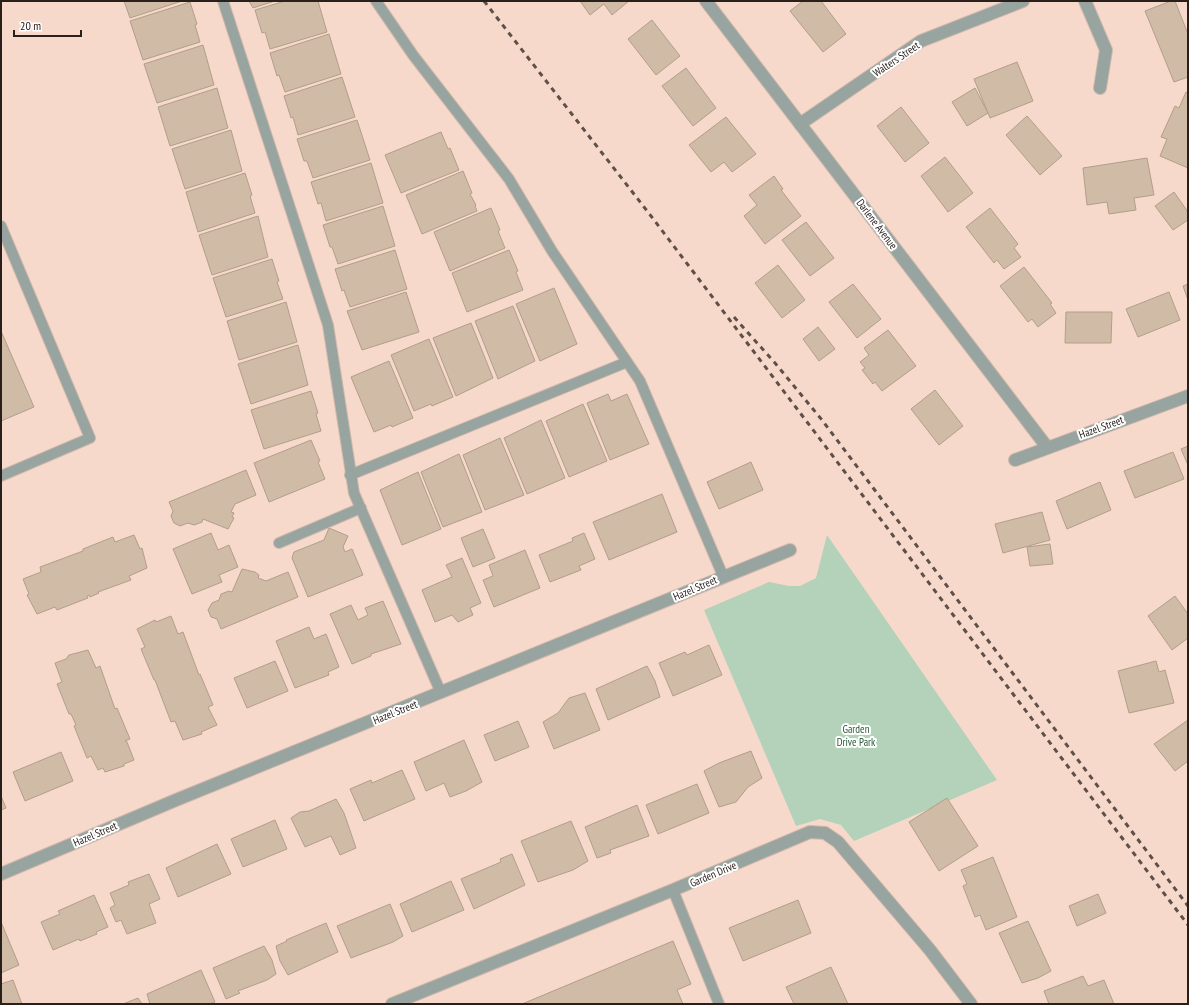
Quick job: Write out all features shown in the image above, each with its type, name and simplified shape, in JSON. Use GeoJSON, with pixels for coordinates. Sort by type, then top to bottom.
{"type":"FeatureCollection","features":[{"type":"Feature","properties":{"kind":"street","name":"Darlene Avenue"},"geometry":{"type":"LineString","coordinates":[[706,1],[1047,447]]}},
{"type":"Feature","properties":{"kind":"street","name":"Walters Street"},"geometry":{"type":"LineString","coordinates":[[800,124],[921,41],[1023,1]]}},
{"type":"Feature","properties":{"kind":"street"},"geometry":{"type":"LineString","coordinates":[[1085,1],[1106,50],[1100,88]]}},
{"type":"Feature","properties":{"kind":"street","name":"Hazel Street"},"geometry":{"type":"LineString","coordinates":[[1015,460],[1188,396]]}},
{"type":"Feature","properties":{"kind":"street","name":"Hazel Street"},"geometry":{"type":"LineString","coordinates":[[1,874],[176,800],[790,550]]}},
{"type":"Feature","properties":{"kind":"street","name":"Garden Drive"},"geometry":{"type":"LineString","coordinates":[[392,1004],[673,890],[810,832],[825,833],[838,842],[930,950],[971,1004]]}},
{"type":"Feature","properties":{"kind":"lane"},"geometry":{"type":"LineString","coordinates":[[223,1],[328,325],[354,493],[441,693]]}},
{"type":"Feature","properties":{"kind":"lane"},"geometry":{"type":"LineString","coordinates":[[376,1],[413,55],[509,180],[552,252],[640,381],[723,576]]}},
{"type":"Feature","properties":{"kind":"lane"},"geometry":{"type":"LineString","coordinates":[[1,226],[90,438],[1,476]]}},
{"type":"Feature","properties":{"kind":"lane"},"geometry":{"type":"LineString","coordinates":[[350,475],[626,362]]}},
{"type":"Feature","properties":{"kind":"lane"},"geometry":{"type":"LineString","coordinates":[[279,543],[361,508]]}},
{"type":"Feature","properties":{"kind":"lane"},"geometry":{"type":"LineString","coordinates":[[673,890],[719,1004]]}},
{"type":"Feature","properties":{"kind":"green space","name":"Garden Drive Park"},"geometry":{"type":"Polygon","coordinates":[[[827,535],[997,780],[854,841],[841,825],[820,819],[796,826],[704,610],[769,582],[789,586],[800,586],[816,578],[827,535]]]}},
{"type":"Feature","properties":{"kind":"building"},"geometry":{"type":"Polygon","coordinates":[[[124,1],[182,1],[130,18],[124,1]]]}},
{"type":"Feature","properties":{"kind":"building"},"geometry":{"type":"Polygon","coordinates":[[[249,1],[275,1],[253,8],[249,1]]]}},
{"type":"Feature","properties":{"kind":"building"},"geometry":{"type":"Polygon","coordinates":[[[285,1],[318,1],[327,32],[270,49],[265,32],[262,33],[255,10],[285,1]]]}},
{"type":"Feature","properties":{"kind":"building"},"geometry":{"type":"Polygon","coordinates":[[[580,1],[629,1],[612,15],[604,4],[590,15],[580,1]]]}},
{"type":"Feature","properties":{"kind":"building"},"geometry":{"type":"Polygon","coordinates":[[[803,1],[821,1],[846,34],[823,52],[790,11],[803,1]]]}},
{"type":"Feature","properties":{"kind":"building"},"geometry":{"type":"Polygon","coordinates":[[[1171,1],[1175,1],[1188,34],[1188,77],[1174,82],[1145,11],[1171,1]]]}},
{"type":"Feature","properties":{"kind":"building"},"geometry":{"type":"Polygon","coordinates":[[[190,2],[197,24],[195,25],[200,42],[143,60],[130,21],[190,2]]]}},
{"type":"Feature","properties":{"kind":"building"},"geometry":{"type":"Polygon","coordinates":[[[652,20],[680,56],[656,75],[628,39],[652,20]]]}},
{"type":"Feature","properties":{"kind":"building"},"geometry":{"type":"Polygon","coordinates":[[[329,34],[341,74],[285,92],[279,75],[277,76],[270,53],[329,34]]]}},
{"type":"Feature","properties":{"kind":"building"},"geometry":{"type":"Polygon","coordinates":[[[203,45],[214,85],[157,103],[144,64],[203,45]]]}},
{"type":"Feature","properties":{"kind":"building"},"geometry":{"type":"Polygon","coordinates":[[[1017,62],[1033,101],[990,118],[974,79],[1017,62]]]}},
{"type":"Feature","properties":{"kind":"building"},"geometry":{"type":"Polygon","coordinates":[[[686,68],[716,108],[693,126],[662,86],[686,68]]]}},
{"type":"Feature","properties":{"kind":"building"},"geometry":{"type":"Polygon","coordinates":[[[342,77],[355,117],[298,135],[293,117],[291,118],[284,96],[342,77]]]}},
{"type":"Feature","properties":{"kind":"building"},"geometry":{"type":"Polygon","coordinates":[[[217,88],[228,128],[170,146],[158,107],[217,88]]]}},
{"type":"Feature","properties":{"kind":"building"},"geometry":{"type":"Polygon","coordinates":[[[975,88],[988,113],[967,126],[952,102],[975,88]]]}},
{"type":"Feature","properties":{"kind":"building"},"geometry":{"type":"Polygon","coordinates":[[[1186,92],[1188,93],[1188,168],[1160,156],[1167,139],[1161,137],[1175,106],[1179,108],[1186,92]]]}},
{"type":"Feature","properties":{"kind":"building"},"geometry":{"type":"Polygon","coordinates":[[[901,107],[929,143],[905,162],[877,126],[901,107]]]}},
{"type":"Feature","properties":{"kind":"building"},"geometry":{"type":"Polygon","coordinates":[[[1027,116],[1062,156],[1040,175],[1006,135],[1027,116]]]}},
{"type":"Feature","properties":{"kind":"building"},"geometry":{"type":"Polygon","coordinates":[[[726,117],[756,154],[732,172],[724,162],[711,172],[689,145],[726,117]]]}},
{"type":"Feature","properties":{"kind":"building"},"geometry":{"type":"Polygon","coordinates":[[[357,120],[370,160],[313,178],[307,161],[304,161],[297,139],[357,120]]]}},
{"type":"Feature","properties":{"kind":"building"},"geometry":{"type":"Polygon","coordinates":[[[231,130],[242,171],[185,189],[172,149],[231,130]]]}},
{"type":"Feature","properties":{"kind":"building"},"geometry":{"type":"Polygon","coordinates":[[[441,132],[448,149],[450,148],[459,170],[401,193],[385,155],[441,132]]]}},
{"type":"Feature","properties":{"kind":"building"},"geometry":{"type":"Polygon","coordinates":[[[945,157],[973,193],[948,212],[921,176],[945,157]]]}},
{"type":"Feature","properties":{"kind":"building"},"geometry":{"type":"Polygon","coordinates":[[[1147,158],[1154,195],[1134,198],[1136,210],[1109,214],[1107,202],[1087,205],[1083,168],[1147,158]]]}},
{"type":"Feature","properties":{"kind":"building"},"geometry":{"type":"Polygon","coordinates":[[[371,163],[383,203],[326,221],[321,203],[318,204],[311,182],[371,163]]]}},
{"type":"Feature","properties":{"kind":"building"},"geometry":{"type":"Polygon","coordinates":[[[463,171],[472,193],[470,194],[476,205],[477,211],[422,234],[406,195],[463,171]]]}},
{"type":"Feature","properties":{"kind":"building"},"geometry":{"type":"Polygon","coordinates":[[[245,173],[252,195],[250,196],[255,213],[198,232],[186,192],[245,173]]]}},
{"type":"Feature","properties":{"kind":"building"},"geometry":{"type":"Polygon","coordinates":[[[774,176],[783,189],[781,190],[801,216],[765,244],[744,216],[757,205],[749,195],[774,176]]]}},
{"type":"Feature","properties":{"kind":"building"},"geometry":{"type":"Polygon","coordinates":[[[1174,192],[1188,212],[1188,220],[1173,230],[1155,206],[1174,192]]]}},
{"type":"Feature","properties":{"kind":"building"},"geometry":{"type":"Polygon","coordinates":[[[383,206],[395,246],[338,264],[332,247],[330,247],[323,225],[383,206]]]}},
{"type":"Feature","properties":{"kind":"building"},"geometry":{"type":"Polygon","coordinates":[[[491,208],[500,230],[498,231],[505,248],[450,271],[434,232],[491,208]]]}},
{"type":"Feature","properties":{"kind":"building"},"geometry":{"type":"Polygon","coordinates":[[[990,208],[1018,244],[1014,248],[1021,257],[1004,269],[997,260],[994,263],[966,227],[990,208]]]}},
{"type":"Feature","properties":{"kind":"building"},"geometry":{"type":"Polygon","coordinates":[[[258,216],[268,257],[212,275],[199,235],[258,216]]]}},
{"type":"Feature","properties":{"kind":"building"},"geometry":{"type":"Polygon","coordinates":[[[806,222],[834,258],[810,276],[782,240],[806,222]]]}},
{"type":"Feature","properties":{"kind":"building"},"geometry":{"type":"Polygon","coordinates":[[[395,250],[407,289],[350,307],[344,290],[342,291],[335,269],[395,250]]]}},
{"type":"Feature","properties":{"kind":"building"},"geometry":{"type":"Polygon","coordinates":[[[509,250],[518,271],[516,272],[523,290],[467,312],[452,273],[509,250]]]}},
{"type":"Feature","properties":{"kind":"building"},"geometry":{"type":"Polygon","coordinates":[[[272,259],[279,281],[277,282],[283,299],[226,317],[213,278],[272,259]]]}},
{"type":"Feature","properties":{"kind":"building"},"geometry":{"type":"Polygon","coordinates":[[[778,265],[805,300],[782,318],[755,283],[778,265]]]}},
{"type":"Feature","properties":{"kind":"building"},"geometry":{"type":"Polygon","coordinates":[[[1024,267],[1052,303],[1050,304],[1056,313],[1038,327],[1032,319],[1028,322],[1000,286],[1024,267]]]}},
{"type":"Feature","properties":{"kind":"building"},"geometry":{"type":"Polygon","coordinates":[[[853,284],[881,319],[857,338],[829,302],[853,284]]]}},
{"type":"Feature","properties":{"kind":"building"},"geometry":{"type":"Polygon","coordinates":[[[1188,284],[1188,300],[1183,286],[1188,284]]]}},
{"type":"Feature","properties":{"kind":"building"},"geometry":{"type":"Polygon","coordinates":[[[554,288],[577,344],[540,361],[516,304],[554,288]]]}},
{"type":"Feature","properties":{"kind":"building"},"geometry":{"type":"Polygon","coordinates":[[[406,292],[419,332],[362,350],[347,311],[406,292]]]}},
{"type":"Feature","properties":{"kind":"building"},"geometry":{"type":"Polygon","coordinates":[[[1169,292],[1180,320],[1138,337],[1126,309],[1169,292]]]}},
{"type":"Feature","properties":{"kind":"building"},"geometry":{"type":"Polygon","coordinates":[[[286,302],[297,342],[239,360],[227,321],[286,302]]]}},
{"type":"Feature","properties":{"kind":"building"},"geometry":{"type":"Polygon","coordinates":[[[513,306],[535,361],[498,379],[475,321],[513,306]]]}},
{"type":"Feature","properties":{"kind":"building"},"geometry":{"type":"Polygon","coordinates":[[[1066,312],[1112,312],[1111,343],[1065,343],[1066,312]]]}},
{"type":"Feature","properties":{"kind":"building"},"geometry":{"type":"Polygon","coordinates":[[[471,323],[493,378],[456,396],[433,338],[471,323]]]}},
{"type":"Feature","properties":{"kind":"building"},"geometry":{"type":"Polygon","coordinates":[[[818,327],[835,349],[819,361],[803,339],[818,327]]]}},
{"type":"Feature","properties":{"kind":"building"},"geometry":{"type":"Polygon","coordinates":[[[888,330],[916,366],[882,391],[875,382],[873,384],[862,370],[865,368],[860,362],[869,355],[864,348],[888,330]]]}},
{"type":"Feature","properties":{"kind":"building"},"geometry":{"type":"Polygon","coordinates":[[[1,331],[34,407],[1,421],[1,331]]]}},
{"type":"Feature","properties":{"kind":"building"},"geometry":{"type":"Polygon","coordinates":[[[429,339],[453,397],[432,406],[431,404],[414,411],[391,355],[429,339]]]}},
{"type":"Feature","properties":{"kind":"building"},"geometry":{"type":"Polygon","coordinates":[[[298,345],[308,385],[251,404],[238,364],[298,345]]]}},
{"type":"Feature","properties":{"kind":"building"},"geometry":{"type":"Polygon","coordinates":[[[389,361],[413,418],[392,427],[391,425],[374,432],[351,377],[389,361]]]}},
{"type":"Feature","properties":{"kind":"building"},"geometry":{"type":"Polygon","coordinates":[[[935,390],[963,426],[939,445],[911,409],[935,390]]]}},
{"type":"Feature","properties":{"kind":"building"},"geometry":{"type":"Polygon","coordinates":[[[311,391],[318,413],[316,414],[321,431],[264,449],[251,410],[311,391]]]}},
{"type":"Feature","properties":{"kind":"building"},"geometry":{"type":"Polygon","coordinates":[[[608,394],[611,401],[627,394],[649,444],[610,460],[587,403],[608,394]]]}},
{"type":"Feature","properties":{"kind":"building"},"geometry":{"type":"Polygon","coordinates":[[[583,404],[607,461],[569,477],[546,421],[583,404]]]}},
{"type":"Feature","properties":{"kind":"building"},"geometry":{"type":"Polygon","coordinates":[[[541,420],[565,478],[527,494],[504,438],[541,420]]]}},
{"type":"Feature","properties":{"kind":"building"},"geometry":{"type":"Polygon","coordinates":[[[500,438],[524,495],[485,510],[463,455],[500,438]]]}},
{"type":"Feature","properties":{"kind":"building"},"geometry":{"type":"Polygon","coordinates":[[[311,440],[320,461],[318,462],[325,479],[269,502],[254,463],[311,440]]]}},
{"type":"Feature","properties":{"kind":"building"},"geometry":{"type":"Polygon","coordinates":[[[1188,446],[1188,465],[1181,449],[1188,446]]]}},
{"type":"Feature","properties":{"kind":"building"},"geometry":{"type":"Polygon","coordinates":[[[1173,452],[1184,479],[1135,498],[1124,471],[1173,452]]]}},
{"type":"Feature","properties":{"kind":"building"},"geometry":{"type":"Polygon","coordinates":[[[459,454],[482,512],[443,527],[421,472],[459,454]]]}},
{"type":"Feature","properties":{"kind":"building"},"geometry":{"type":"Polygon","coordinates":[[[751,462],[763,490],[719,509],[707,482],[751,462]]]}},
{"type":"Feature","properties":{"kind":"building"},"geometry":{"type":"Polygon","coordinates":[[[246,470],[256,495],[235,504],[231,512],[234,513],[232,517],[234,518],[228,529],[203,519],[202,522],[194,525],[188,523],[180,526],[174,523],[171,516],[173,511],[169,502],[246,470]]]}},
{"type":"Feature","properties":{"kind":"building"},"geometry":{"type":"Polygon","coordinates":[[[418,472],[441,529],[402,545],[380,490],[418,472]]]}},
{"type":"Feature","properties":{"kind":"building"},"geometry":{"type":"Polygon","coordinates":[[[1100,482],[1111,510],[1067,529],[1056,501],[1100,482]]]}},
{"type":"Feature","properties":{"kind":"building"},"geometry":{"type":"Polygon","coordinates":[[[662,494],[677,532],[609,560],[593,522],[662,494]]]}},
{"type":"Feature","properties":{"kind":"building"},"geometry":{"type":"Polygon","coordinates":[[[1042,512],[1050,540],[1003,553],[995,524],[1042,512]]]}},
{"type":"Feature","properties":{"kind":"building"},"geometry":{"type":"Polygon","coordinates":[[[329,528],[348,536],[343,547],[345,552],[352,549],[363,575],[308,597],[292,558],[294,552],[324,540],[329,528]]]}},
{"type":"Feature","properties":{"kind":"building"},"geometry":{"type":"Polygon","coordinates":[[[483,529],[495,558],[473,567],[461,538],[483,529]]]}},
{"type":"Feature","properties":{"kind":"building"},"geometry":{"type":"Polygon","coordinates":[[[211,533],[218,550],[229,545],[238,567],[219,575],[222,582],[192,594],[173,549],[211,533]]]}},
{"type":"Feature","properties":{"kind":"building"},"geometry":{"type":"Polygon","coordinates":[[[584,533],[595,559],[579,566],[581,570],[550,582],[539,555],[573,541],[572,538],[584,533]]]}},
{"type":"Feature","properties":{"kind":"building"},"geometry":{"type":"Polygon","coordinates":[[[134,535],[140,549],[142,548],[147,568],[129,576],[131,580],[98,592],[99,593],[90,597],[89,595],[87,596],[88,598],[57,610],[55,607],[37,614],[27,595],[29,594],[23,579],[41,572],[40,567],[83,551],[83,549],[113,537],[115,542],[134,535]]]}},
{"type":"Feature","properties":{"kind":"building"},"geometry":{"type":"Polygon","coordinates":[[[1050,544],[1053,564],[1030,566],[1027,547],[1050,544]]]}},
{"type":"Feature","properties":{"kind":"building"},"geometry":{"type":"Polygon","coordinates":[[[525,550],[540,588],[494,607],[483,580],[493,576],[489,565],[525,550]]]}},
{"type":"Feature","properties":{"kind":"building"},"geometry":{"type":"Polygon","coordinates":[[[462,558],[481,603],[470,608],[473,615],[458,622],[452,615],[435,622],[422,590],[452,577],[446,565],[462,558]]]}},
{"type":"Feature","properties":{"kind":"building"},"geometry":{"type":"Polygon","coordinates":[[[242,569],[255,572],[259,575],[258,578],[266,581],[288,572],[298,597],[221,629],[217,619],[211,617],[208,610],[212,603],[219,600],[221,594],[229,591],[232,592],[242,569]]]}},
{"type":"Feature","properties":{"kind":"building"},"geometry":{"type":"Polygon","coordinates":[[[1175,596],[1188,614],[1188,638],[1172,650],[1148,616],[1175,596]]]}},
{"type":"Feature","properties":{"kind":"building"},"geometry":{"type":"Polygon","coordinates":[[[383,601],[401,644],[371,654],[371,656],[352,664],[330,614],[351,605],[358,620],[368,615],[365,608],[383,601]]]}},
{"type":"Feature","properties":{"kind":"building"},"geometry":{"type":"Polygon","coordinates":[[[171,616],[178,634],[183,632],[199,675],[200,674],[213,705],[208,707],[217,725],[201,732],[202,734],[183,740],[175,721],[171,722],[141,649],[145,647],[137,629],[155,620],[156,622],[171,616]]]}},
{"type":"Feature","properties":{"kind":"building"},"geometry":{"type":"Polygon","coordinates":[[[309,627],[314,639],[326,634],[339,667],[328,672],[329,675],[295,688],[276,641],[309,627]]]}},
{"type":"Feature","properties":{"kind":"building"},"geometry":{"type":"Polygon","coordinates":[[[709,645],[722,675],[673,696],[659,663],[685,652],[687,655],[709,645]]]}},
{"type":"Feature","properties":{"kind":"building"},"geometry":{"type":"Polygon","coordinates":[[[88,650],[96,668],[100,666],[115,709],[117,708],[130,739],[125,741],[127,742],[134,760],[124,764],[124,766],[105,772],[103,768],[98,770],[91,756],[87,758],[74,726],[76,725],[71,714],[69,714],[57,684],[62,682],[55,663],[66,659],[69,655],[88,650]]]}},
{"type":"Feature","properties":{"kind":"building"},"geometry":{"type":"Polygon","coordinates":[[[275,661],[288,691],[247,708],[234,678],[275,661]]]}},
{"type":"Feature","properties":{"kind":"building"},"geometry":{"type":"Polygon","coordinates":[[[1156,661],[1159,672],[1165,670],[1174,703],[1129,713],[1118,671],[1156,661]]]}},
{"type":"Feature","properties":{"kind":"building"},"geometry":{"type":"Polygon","coordinates":[[[647,666],[655,681],[660,697],[608,720],[596,689],[647,666]]]}},
{"type":"Feature","properties":{"kind":"building"},"geometry":{"type":"Polygon","coordinates":[[[585,693],[600,730],[554,749],[543,722],[558,713],[569,698],[585,693]]]}},
{"type":"Feature","properties":{"kind":"building"},"geometry":{"type":"Polygon","coordinates":[[[1188,720],[1188,761],[1175,771],[1154,744],[1188,720]]]}},
{"type":"Feature","properties":{"kind":"building"},"geometry":{"type":"Polygon","coordinates":[[[518,721],[529,747],[495,761],[484,735],[518,721]]]}},
{"type":"Feature","properties":{"kind":"building"},"geometry":{"type":"Polygon","coordinates":[[[464,740],[482,782],[466,791],[450,797],[444,783],[426,791],[414,762],[464,740]]]}},
{"type":"Feature","properties":{"kind":"building"},"geometry":{"type":"Polygon","coordinates":[[[751,751],[762,778],[748,787],[736,802],[719,807],[704,771],[719,763],[751,751]]]}},
{"type":"Feature","properties":{"kind":"building"},"geometry":{"type":"Polygon","coordinates":[[[61,752],[73,781],[25,801],[13,772],[61,752]]]}},
{"type":"Feature","properties":{"kind":"building"},"geometry":{"type":"Polygon","coordinates":[[[402,770],[415,799],[364,821],[350,789],[371,780],[372,783],[402,770]]]}},
{"type":"Feature","properties":{"kind":"building"},"geometry":{"type":"Polygon","coordinates":[[[697,784],[709,813],[658,834],[646,805],[697,784]]]}},
{"type":"Feature","properties":{"kind":"building"},"geometry":{"type":"Polygon","coordinates":[[[1,796],[6,808],[1,810],[1,796]]]}},
{"type":"Feature","properties":{"kind":"building"},"geometry":{"type":"Polygon","coordinates":[[[947,798],[978,846],[939,871],[909,822],[947,798]]]}},
{"type":"Feature","properties":{"kind":"building"},"geometry":{"type":"Polygon","coordinates":[[[336,799],[344,813],[356,848],[340,855],[331,836],[305,847],[291,818],[300,812],[309,811],[336,799]]]}},
{"type":"Feature","properties":{"kind":"building"},"geometry":{"type":"Polygon","coordinates":[[[637,805],[649,836],[610,850],[611,853],[597,858],[585,827],[637,805]]]}},
{"type":"Feature","properties":{"kind":"building"},"geometry":{"type":"Polygon","coordinates":[[[275,820],[287,849],[243,867],[231,839],[275,820]]]}},
{"type":"Feature","properties":{"kind":"building"},"geometry":{"type":"Polygon","coordinates":[[[571,821],[588,861],[573,870],[538,882],[521,841],[571,821]]]}},
{"type":"Feature","properties":{"kind":"building"},"geometry":{"type":"Polygon","coordinates":[[[217,844],[231,874],[178,897],[166,868],[217,844]]]}},
{"type":"Feature","properties":{"kind":"building"},"geometry":{"type":"Polygon","coordinates":[[[512,854],[525,885],[474,909],[461,879],[501,862],[500,859],[512,854]]]}},
{"type":"Feature","properties":{"kind":"building"},"geometry":{"type":"Polygon","coordinates":[[[993,857],[1017,917],[986,930],[980,915],[975,917],[963,886],[967,884],[961,870],[993,857]]]}},
{"type":"Feature","properties":{"kind":"building"},"geometry":{"type":"Polygon","coordinates":[[[149,874],[160,899],[149,904],[156,923],[127,934],[121,920],[116,922],[110,908],[115,905],[110,893],[129,885],[128,882],[149,874]]]}},
{"type":"Feature","properties":{"kind":"building"},"geometry":{"type":"Polygon","coordinates":[[[451,881],[464,910],[412,932],[400,904],[451,881]]]}},
{"type":"Feature","properties":{"kind":"building"},"geometry":{"type":"Polygon","coordinates":[[[1098,894],[1106,913],[1077,926],[1069,906],[1098,894]]]}},
{"type":"Feature","properties":{"kind":"building"},"geometry":{"type":"Polygon","coordinates":[[[94,895],[108,927],[96,932],[97,934],[80,941],[79,939],[53,950],[41,922],[60,914],[58,911],[94,895]]]}},
{"type":"Feature","properties":{"kind":"building"},"geometry":{"type":"Polygon","coordinates":[[[798,900],[811,933],[743,961],[729,928],[798,900]]]}},
{"type":"Feature","properties":{"kind":"building"},"geometry":{"type":"Polygon","coordinates":[[[390,904],[403,936],[393,942],[351,958],[337,926],[390,904]]]}},
{"type":"Feature","properties":{"kind":"building"},"geometry":{"type":"Polygon","coordinates":[[[1028,921],[1051,971],[1038,978],[1022,983],[999,933],[1028,921]]]}},
{"type":"Feature","properties":{"kind":"building"},"geometry":{"type":"Polygon","coordinates":[[[1,922],[19,965],[1,973],[1,922]]]}},
{"type":"Feature","properties":{"kind":"building"},"geometry":{"type":"Polygon","coordinates":[[[326,923],[338,952],[288,975],[280,961],[276,946],[287,941],[286,940],[326,923]]]}},
{"type":"Feature","properties":{"kind":"building"},"geometry":{"type":"Polygon","coordinates":[[[673,941],[691,984],[677,990],[683,1004],[522,1004],[673,941]]]}},
{"type":"Feature","properties":{"kind":"building"},"geometry":{"type":"Polygon","coordinates":[[[264,946],[272,960],[276,974],[267,980],[238,991],[240,993],[226,999],[213,968],[264,946]]]}},
{"type":"Feature","properties":{"kind":"building"},"geometry":{"type":"Polygon","coordinates":[[[831,967],[848,1004],[794,1004],[786,987],[831,967]]]}},
{"type":"Feature","properties":{"kind":"building"},"geometry":{"type":"Polygon","coordinates":[[[201,970],[215,1002],[209,1004],[150,1004],[147,994],[201,970]]]}},
{"type":"Feature","properties":{"kind":"building"},"geometry":{"type":"Polygon","coordinates":[[[1083,976],[1088,986],[1104,980],[1114,1004],[1049,1004],[1044,991],[1083,976]]]}},
{"type":"Feature","properties":{"kind":"building"},"geometry":{"type":"Polygon","coordinates":[[[13,980],[22,1004],[1,1004],[1,984],[13,980]]]}},
{"type":"Feature","properties":{"kind":"building"},"geometry":{"type":"Polygon","coordinates":[[[138,998],[142,1004],[123,1004],[138,998]]]}},
{"type":"Feature","properties":{"kind":"railway"},"geometry":{"type":"LineString","coordinates":[[484,1],[651,216],[1188,925]]}},
{"type":"Feature","properties":{"kind":"railway"},"geometry":{"type":"LineString","coordinates":[[734,317],[775,363],[822,420],[1188,906]]}}]}
